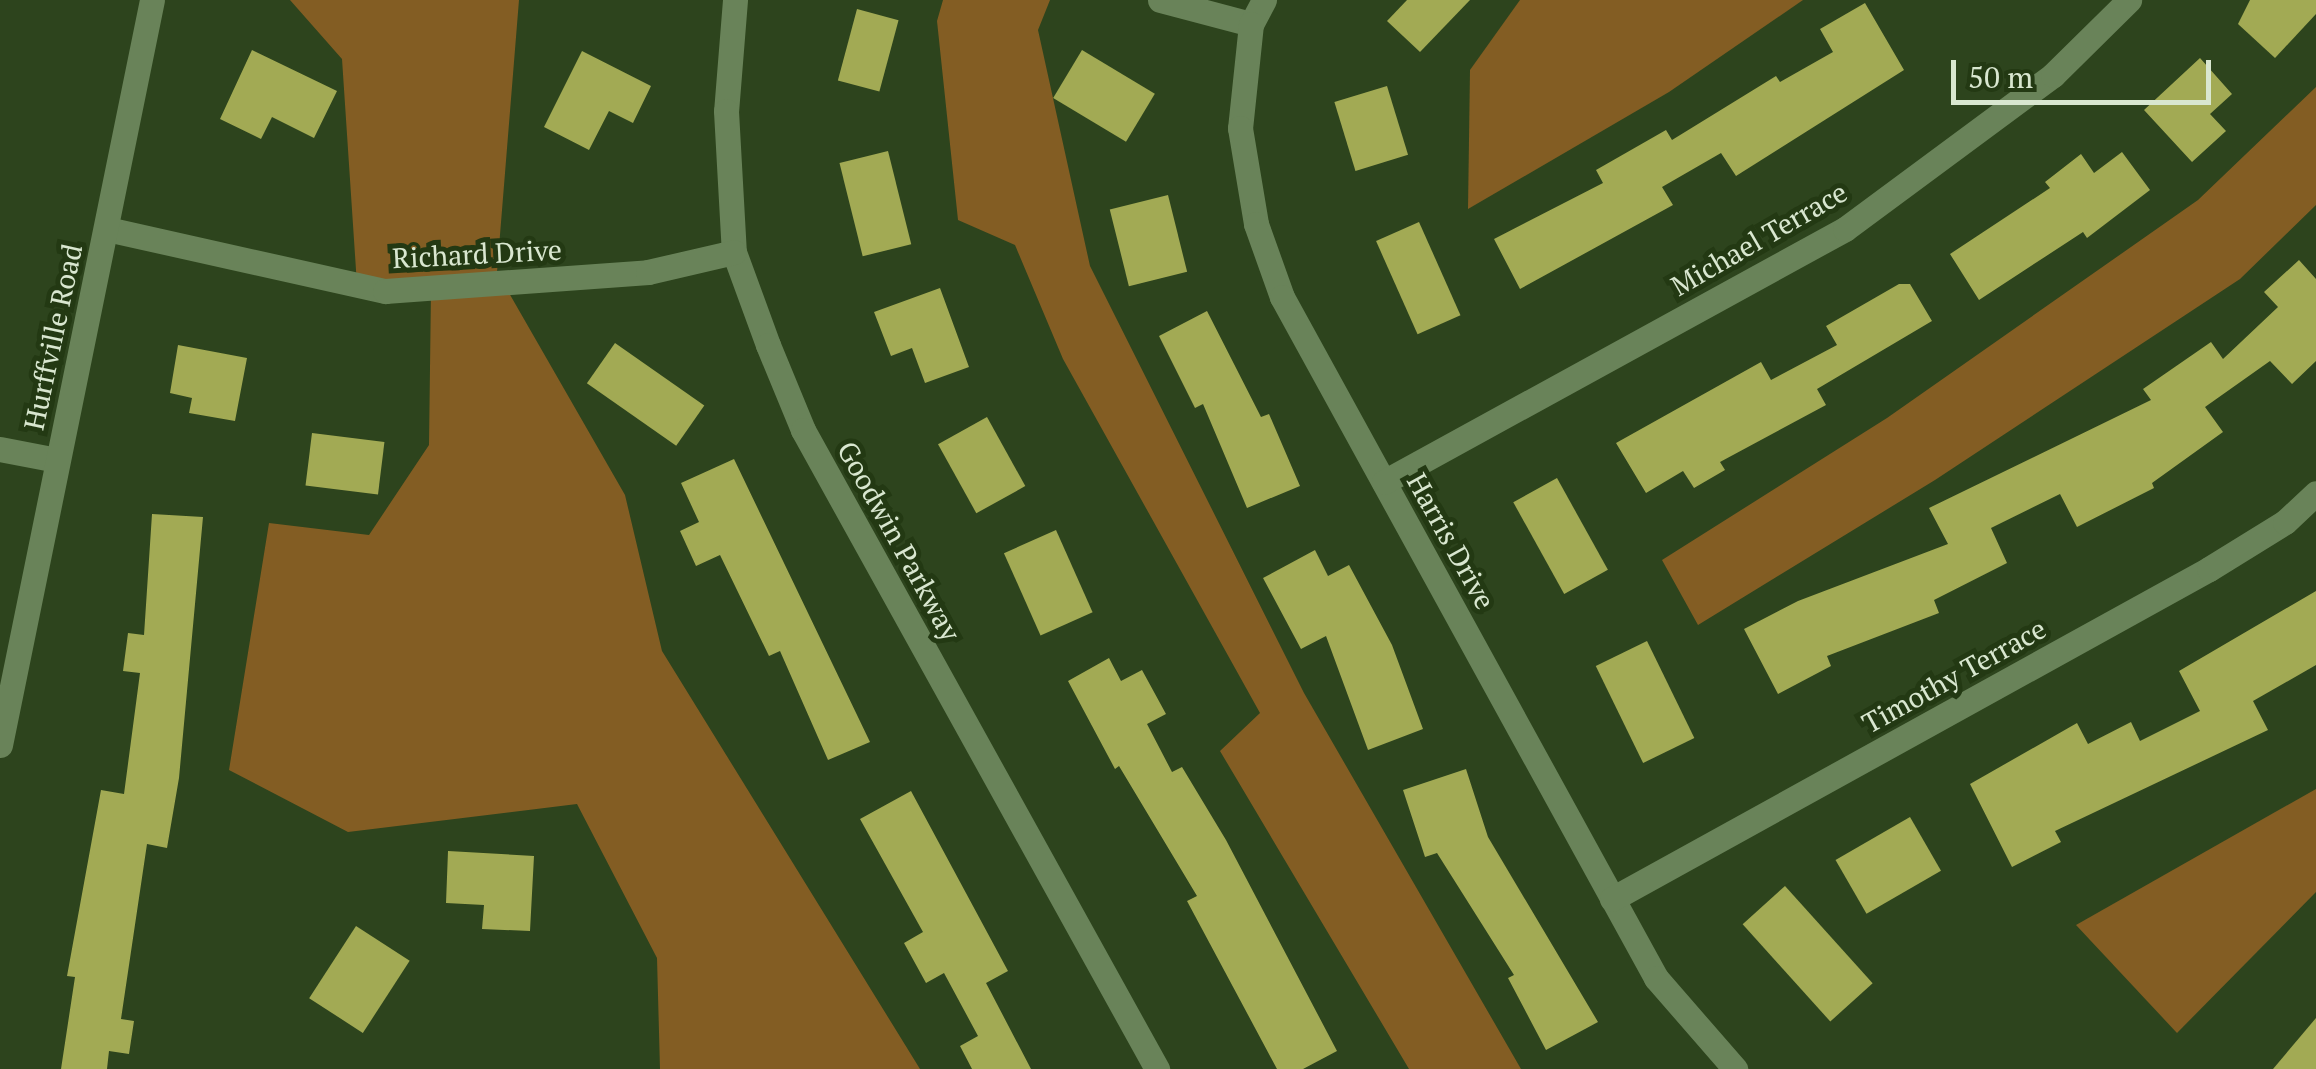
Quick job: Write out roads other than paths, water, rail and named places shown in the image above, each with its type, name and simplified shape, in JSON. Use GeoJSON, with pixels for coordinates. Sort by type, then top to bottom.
{"type":"FeatureCollection","features":[{"type":"Feature","properties":{"kind":"street","name":"Hurffville Road"},"geometry":{"type":"LineString","coordinates":[[0,746],[152,0]]}},
{"type":"Feature","properties":{"kind":"street","name":"Goodwin Parkway"},"geometry":{"type":"LineString","coordinates":[[735,0],[726,111],[734,252],[803,430],[1157,1069]]}},
{"type":"Feature","properties":{"kind":"street"},"geometry":{"type":"LineString","coordinates":[[1160,0],[1251,24]]}},
{"type":"Feature","properties":{"kind":"street","name":"Harris Drive"},"geometry":{"type":"LineString","coordinates":[[1264,0],[1251,24],[1240,128],[1256,224],[1282,297],[1656,978],[1734,1069]]}},
{"type":"Feature","properties":{"kind":"street","name":"Michael Terrace"},"geometry":{"type":"LineString","coordinates":[[1384,482],[1844,229],[2052,75],[2129,0]]}},
{"type":"Feature","properties":{"kind":"street","name":"Richard Drive"},"geometry":{"type":"LineString","coordinates":[[107,229],[385,291],[648,272],[734,252]]}},
{"type":"Feature","properties":{"kind":"street"},"geometry":{"type":"LineString","coordinates":[[0,450],[56,460]]}},
{"type":"Feature","properties":{"kind":"street","name":"Timothy Terrace"},"geometry":{"type":"LineString","coordinates":[[1612,898],[2208,570],[2285,522],[2316,493]]}}]}
